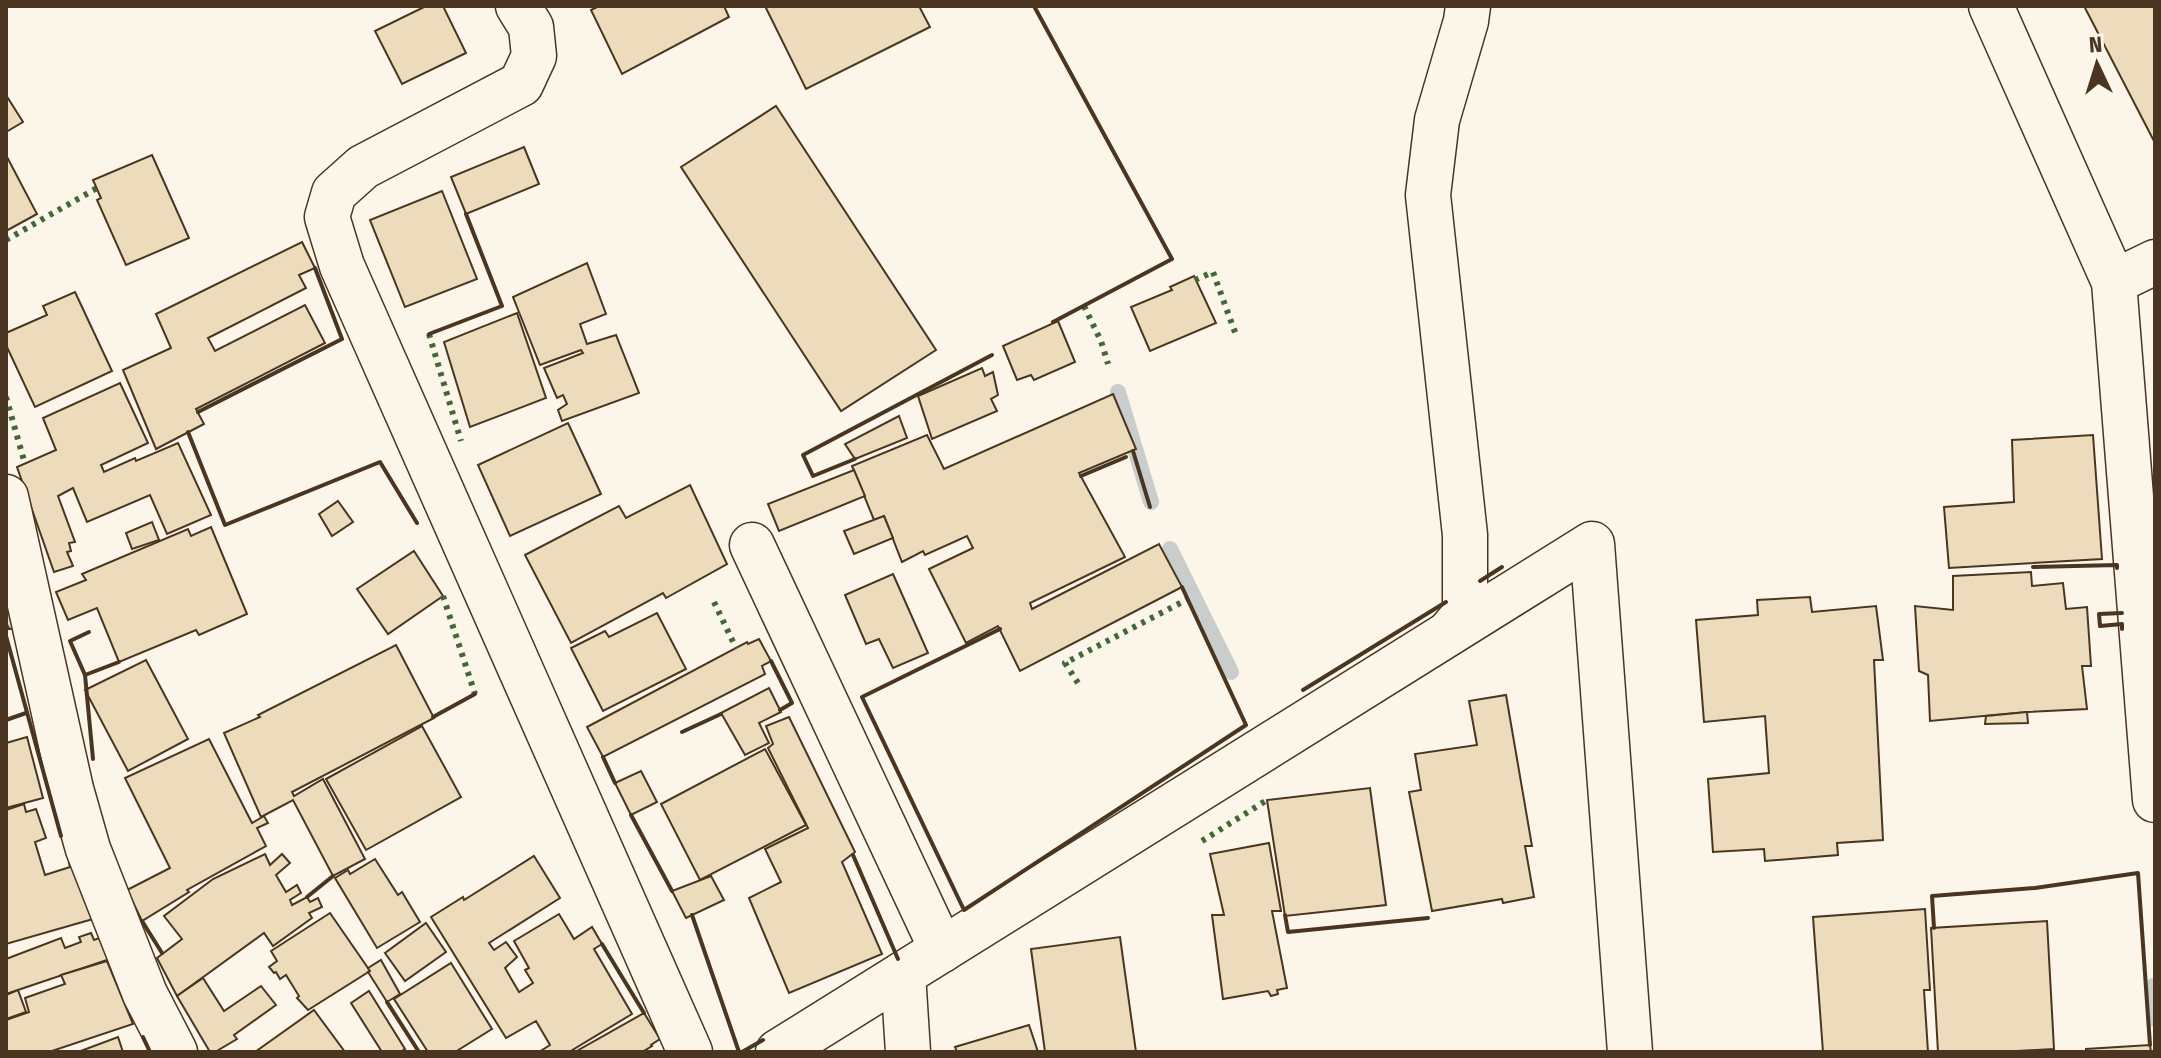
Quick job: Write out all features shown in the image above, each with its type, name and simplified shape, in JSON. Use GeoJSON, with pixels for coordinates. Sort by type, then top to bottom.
{"type":"FeatureCollection","features":[{"type":"Feature","properties":{"kind":"street"},"geometry":{"type":"LineString","coordinates":[[518,6],[531,27],[534,56],[521,84],[363,167],[334,193],[327,217],[342,266],[690,1052]]}},
{"type":"Feature","properties":{"kind":"street"},"geometry":{"type":"LineString","coordinates":[[1449,633],[1465,614],[1465,535],[1428,195],[1437,120],[1468,6]]}},
{"type":"Feature","properties":{"kind":"street"},"geometry":{"type":"LineString","coordinates":[[1991,6],[2114,282],[2155,800]]}},
{"type":"Feature","properties":{"kind":"street"},"geometry":{"type":"LineString","coordinates":[[2114,282],[2155,262]]}},
{"type":"Feature","properties":{"kind":"street"},"geometry":{"type":"LineString","coordinates":[[6,497],[71,789],[88,849],[145,994],[175,1052]]}},
{"type":"Feature","properties":{"kind":"street"},"geometry":{"type":"LineString","coordinates":[[778,1052],[1592,544],[1630,1052]]}},
{"type":"Feature","properties":{"kind":"street"},"geometry":{"type":"LineString","coordinates":[[752,545],[942,950]]}},
{"type":"Feature","properties":{"kind":"street"},"geometry":{"type":"LineString","coordinates":[[903,974],[908,1052]]}},
{"type":"Feature","properties":{"kind":"building"},"geometry":{"type":"Polygon","coordinates":[[[426,6],[443,6],[466,53],[402,84],[375,31],[426,6]]]}},
{"type":"Feature","properties":{"kind":"building"},"geometry":{"type":"Polygon","coordinates":[[[599,6],[724,6],[729,17],[622,74],[591,10],[599,6]]]}},
{"type":"Feature","properties":{"kind":"building"},"geometry":{"type":"Polygon","coordinates":[[[765,6],[919,6],[930,27],[806,89],[765,6]]]}},
{"type":"Feature","properties":{"kind":"building"},"geometry":{"type":"Polygon","coordinates":[[[2084,6],[2155,6],[2155,143],[2084,6]]]}},
{"type":"Feature","properties":{"kind":"building"},"geometry":{"type":"Polygon","coordinates":[[[6,95],[23,122],[6,132],[6,95]]]}},
{"type":"Feature","properties":{"kind":"building"},"geometry":{"type":"Polygon","coordinates":[[[776,106],[936,350],[841,411],[681,167],[776,106]]]}},
{"type":"Feature","properties":{"kind":"building"},"geometry":{"type":"Polygon","coordinates":[[[524,147],[539,184],[466,214],[451,177],[524,147]]]}},
{"type":"Feature","properties":{"kind":"building"},"geometry":{"type":"Polygon","coordinates":[[[6,155],[37,214],[6,231],[6,155]]]}},
{"type":"Feature","properties":{"kind":"building"},"geometry":{"type":"Polygon","coordinates":[[[152,155],[189,238],[126,265],[97,200],[101,198],[93,180],[152,155]]]}},
{"type":"Feature","properties":{"kind":"building"},"geometry":{"type":"Polygon","coordinates":[[[442,191],[477,279],[405,307],[370,220],[442,191]]]}},
{"type":"Feature","properties":{"kind":"building"},"geometry":{"type":"Polygon","coordinates":[[[302,242],[315,268],[299,275],[306,288],[208,338],[215,351],[305,305],[325,343],[196,409],[204,424],[156,449],[123,370],[171,348],[156,314],[302,242]]]}},
{"type":"Feature","properties":{"kind":"building"},"geometry":{"type":"Polygon","coordinates":[[[587,263],[606,314],[580,324],[587,344],[616,335],[639,393],[562,421],[558,410],[567,404],[563,395],[557,398],[544,368],[583,353],[581,350],[540,365],[513,297],[587,263]]]}},
{"type":"Feature","properties":{"kind":"building"},"geometry":{"type":"Polygon","coordinates":[[[1194,276],[1216,323],[1150,351],[1131,307],[1172,290],[1170,287],[1194,276]]]}},
{"type":"Feature","properties":{"kind":"building"},"geometry":{"type":"Polygon","coordinates":[[[75,292],[112,371],[35,407],[6,345],[6,333],[47,315],[43,306],[75,292]]]}},
{"type":"Feature","properties":{"kind":"building"},"geometry":{"type":"Polygon","coordinates":[[[517,313],[546,398],[470,427],[444,342],[517,313]]]}},
{"type":"Feature","properties":{"kind":"building"},"geometry":{"type":"Polygon","coordinates":[[[1058,321],[1075,362],[1034,380],[1031,375],[1017,380],[1003,346],[1058,321]]]}},
{"type":"Feature","properties":{"kind":"building"},"geometry":{"type":"Polygon","coordinates":[[[982,368],[985,376],[993,372],[998,395],[991,399],[997,411],[932,439],[918,396],[982,368]]]}},
{"type":"Feature","properties":{"kind":"building"},"geometry":{"type":"Polygon","coordinates":[[[120,383],[148,443],[101,465],[104,472],[178,443],[211,515],[167,534],[150,495],[87,522],[73,488],[58,496],[75,542],[69,543],[71,551],[67,552],[73,566],[54,572],[17,467],[56,450],[43,418],[120,383]]]}},
{"type":"Feature","properties":{"kind":"building"},"geometry":{"type":"Polygon","coordinates":[[[1113,394],[1136,449],[1079,473],[1125,557],[1030,603],[1032,609],[1159,544],[1182,587],[1020,671],[998,626],[966,643],[929,569],[973,548],[967,536],[925,555],[923,551],[902,562],[884,516],[874,520],[852,466],[927,435],[944,469],[1113,394]]]}},
{"type":"Feature","properties":{"kind":"building"},"geometry":{"type":"Polygon","coordinates":[[[899,416],[907,438],[855,459],[845,444],[899,416]]]}},
{"type":"Feature","properties":{"kind":"building"},"geometry":{"type":"Polygon","coordinates":[[[568,423],[601,494],[510,536],[478,465],[568,423]]]}},
{"type":"Feature","properties":{"kind":"building"},"geometry":{"type":"Polygon","coordinates":[[[2093,435],[2102,559],[1949,568],[1944,507],[2014,502],[2012,440],[2093,435]]]}},
{"type":"Feature","properties":{"kind":"building"},"geometry":{"type":"Polygon","coordinates":[[[854,470],[865,496],[779,531],[768,504],[854,470]]]}},
{"type":"Feature","properties":{"kind":"building"},"geometry":{"type":"Polygon","coordinates":[[[690,485],[727,564],[666,598],[663,593],[571,643],[525,555],[619,506],[626,518],[690,485]]]}},
{"type":"Feature","properties":{"kind":"building"},"geometry":{"type":"Polygon","coordinates":[[[338,501],[353,522],[332,536],[319,514],[338,501]]]}},
{"type":"Feature","properties":{"kind":"building"},"geometry":{"type":"Polygon","coordinates":[[[884,516],[893,538],[854,554],[844,531],[884,516]]]}},
{"type":"Feature","properties":{"kind":"building"},"geometry":{"type":"Polygon","coordinates":[[[152,522],[159,540],[132,549],[126,533],[152,522]]]}},
{"type":"Feature","properties":{"kind":"building"},"geometry":{"type":"Polygon","coordinates":[[[211,527],[247,614],[199,635],[196,630],[119,662],[97,608],[68,620],[56,592],[86,580],[82,574],[188,529],[191,536],[211,527]]]}},
{"type":"Feature","properties":{"kind":"building"},"geometry":{"type":"Polygon","coordinates":[[[414,551],[443,596],[388,634],[357,589],[414,551]]]}},
{"type":"Feature","properties":{"kind":"building"},"geometry":{"type":"Polygon","coordinates":[[[2031,572],[2032,586],[2063,583],[2066,609],[2087,607],[2091,666],[2082,666],[2087,709],[1930,721],[1928,675],[1919,671],[1915,606],[1953,610],[1953,576],[2031,572]]]}},
{"type":"Feature","properties":{"kind":"building"},"geometry":{"type":"Polygon","coordinates":[[[893,574],[928,653],[893,668],[879,639],[866,644],[845,595],[893,574]]]}},
{"type":"Feature","properties":{"kind":"building"},"geometry":{"type":"Polygon","coordinates":[[[1810,597],[1812,612],[1876,606],[1883,660],[1874,660],[1883,840],[1837,843],[1838,855],[1765,861],[1764,849],[1713,852],[1708,779],[1769,773],[1765,716],[1704,722],[1696,620],[1758,615],[1757,600],[1810,597]]]}},
{"type":"Feature","properties":{"kind":"building"},"geometry":{"type":"Polygon","coordinates":[[[6,598],[25,626],[9,629],[6,598]]]}},
{"type":"Feature","properties":{"kind":"building"},"geometry":{"type":"Polygon","coordinates":[[[657,613],[686,669],[603,711],[571,648],[605,631],[609,637],[657,613]]]}},
{"type":"Feature","properties":{"kind":"building"},"geometry":{"type":"Polygon","coordinates":[[[759,639],[771,661],[762,666],[765,674],[603,757],[587,727],[747,642],[759,639]]]}},
{"type":"Feature","properties":{"kind":"building"},"geometry":{"type":"Polygon","coordinates":[[[396,645],[434,718],[292,792],[294,796],[323,779],[365,859],[333,876],[293,800],[261,817],[224,733],[396,645]]]}},
{"type":"Feature","properties":{"kind":"building"},"geometry":{"type":"Polygon","coordinates":[[[146,660],[188,739],[128,771],[85,690],[146,660]]]}},
{"type":"Feature","properties":{"kind":"building"},"geometry":{"type":"Polygon","coordinates":[[[769,688],[781,712],[759,723],[769,743],[745,755],[721,713],[769,688]]]}},
{"type":"Feature","properties":{"kind":"building"},"geometry":{"type":"Polygon","coordinates":[[[1506,695],[1532,846],[1525,846],[1534,897],[1432,911],[1409,792],[1421,790],[1415,754],[1477,745],[1469,701],[1506,695]]]}},
{"type":"Feature","properties":{"kind":"building"},"geometry":{"type":"Polygon","coordinates":[[[2027,712],[2028,723],[1985,724],[1986,716],[2027,712]]]}},
{"type":"Feature","properties":{"kind":"building"},"geometry":{"type":"Polygon","coordinates":[[[789,717],[855,852],[842,862],[882,954],[789,993],[749,898],[781,882],[765,849],[808,828],[768,748],[773,744],[766,726],[789,717]]]}},
{"type":"Feature","properties":{"kind":"building"},"geometry":{"type":"Polygon","coordinates":[[[422,726],[461,797],[366,850],[326,779],[422,726]]]}},
{"type":"Feature","properties":{"kind":"building"},"geometry":{"type":"Polygon","coordinates":[[[27,737],[43,798],[6,808],[6,743],[27,737]]]}},
{"type":"Feature","properties":{"kind":"building"},"geometry":{"type":"Polygon","coordinates":[[[209,739],[252,823],[264,816],[268,823],[257,828],[266,846],[187,890],[189,892],[142,921],[127,890],[170,868],[125,778],[209,739]]]}},
{"type":"Feature","properties":{"kind":"building"},"geometry":{"type":"Polygon","coordinates":[[[765,749],[806,825],[700,880],[661,804],[765,749]]]}},
{"type":"Feature","properties":{"kind":"building"},"geometry":{"type":"Polygon","coordinates":[[[641,771],[657,802],[631,815],[615,783],[641,771]]]}},
{"type":"Feature","properties":{"kind":"building"},"geometry":{"type":"Polygon","coordinates":[[[1370,788],[1386,905],[1285,916],[1267,800],[1370,788]]]}},
{"type":"Feature","properties":{"kind":"building"},"geometry":{"type":"Polygon","coordinates":[[[24,804],[26,812],[36,809],[46,838],[35,842],[45,875],[70,867],[69,863],[77,860],[93,919],[6,944],[6,810],[24,804]]]}},
{"type":"Feature","properties":{"kind":"building"},"geometry":{"type":"Polygon","coordinates":[[[1269,843],[1281,911],[1272,911],[1287,988],[1277,990],[1278,994],[1271,996],[1268,991],[1223,999],[1212,915],[1224,915],[1210,854],[1269,843]]]}},
{"type":"Feature","properties":{"kind":"building"},"geometry":{"type":"Polygon","coordinates":[[[265,854],[270,865],[282,854],[290,863],[276,875],[286,892],[297,885],[301,893],[290,900],[292,905],[307,897],[310,902],[318,898],[322,907],[309,913],[312,918],[273,946],[264,933],[177,996],[157,958],[182,939],[164,916],[213,879],[265,854]]]}},
{"type":"Feature","properties":{"kind":"building"},"geometry":{"type":"Polygon","coordinates":[[[534,856],[560,898],[489,943],[494,950],[506,942],[517,957],[505,968],[519,992],[533,983],[525,970],[529,968],[514,941],[559,914],[574,939],[592,927],[602,944],[594,949],[632,1014],[569,1052],[539,1052],[550,1045],[536,1021],[506,1038],[431,917],[534,856]]]}},
{"type":"Feature","properties":{"kind":"building"},"geometry":{"type":"Polygon","coordinates":[[[375,859],[398,895],[402,892],[420,922],[377,948],[335,878],[348,870],[350,874],[375,859]]]}},
{"type":"Feature","properties":{"kind":"building"},"geometry":{"type":"Polygon","coordinates":[[[711,876],[724,900],[686,918],[672,891],[711,876]]]}},
{"type":"Feature","properties":{"kind":"building"},"geometry":{"type":"Polygon","coordinates":[[[1925,909],[1930,990],[1924,990],[1928,1052],[1823,1052],[1813,917],[1925,909]]]}},
{"type":"Feature","properties":{"kind":"building"},"geometry":{"type":"Polygon","coordinates":[[[330,913],[370,971],[308,1010],[297,998],[299,996],[286,975],[280,979],[269,967],[277,961],[271,951],[330,913]]]}},
{"type":"Feature","properties":{"kind":"building"},"geometry":{"type":"Polygon","coordinates":[[[2047,921],[2054,1049],[1938,1052],[1931,928],[2047,921]]]}},
{"type":"Feature","properties":{"kind":"building"},"geometry":{"type":"Polygon","coordinates":[[[426,923],[446,952],[405,981],[385,953],[426,923]]]}},
{"type":"Feature","properties":{"kind":"building"},"geometry":{"type":"Polygon","coordinates":[[[91,933],[94,940],[102,937],[110,959],[6,994],[6,959],[61,938],[65,948],[81,942],[79,937],[91,933]]]}},
{"type":"Feature","properties":{"kind":"building"},"geometry":{"type":"Polygon","coordinates":[[[1120,937],[1136,1052],[1045,1052],[1031,949],[1120,937]]]}},
{"type":"Feature","properties":{"kind":"building"},"geometry":{"type":"Polygon","coordinates":[[[381,960],[400,994],[387,1002],[368,972],[368,968],[381,960]]]}},
{"type":"Feature","properties":{"kind":"building"},"geometry":{"type":"Polygon","coordinates":[[[107,961],[133,1024],[49,1052],[6,1052],[6,1020],[29,1012],[25,998],[65,984],[61,975],[107,961]]]}},
{"type":"Feature","properties":{"kind":"building"},"geometry":{"type":"Polygon","coordinates":[[[451,963],[492,1029],[455,1052],[428,1052],[394,999],[451,963]]]}},
{"type":"Feature","properties":{"kind":"building"},"geometry":{"type":"Polygon","coordinates":[[[203,978],[224,1011],[261,986],[276,1005],[234,1035],[237,1039],[210,1052],[177,996],[203,978]]]}},
{"type":"Feature","properties":{"kind":"building"},"geometry":{"type":"Polygon","coordinates":[[[18,990],[26,1012],[6,1019],[6,995],[18,990]]]}},
{"type":"Feature","properties":{"kind":"building"},"geometry":{"type":"Polygon","coordinates":[[[369,991],[405,1049],[400,1052],[382,1052],[351,1003],[369,991]]]}},
{"type":"Feature","properties":{"kind":"building"},"geometry":{"type":"Polygon","coordinates":[[[314,1010],[345,1052],[255,1052],[314,1010]]]}},
{"type":"Feature","properties":{"kind":"building"},"geometry":{"type":"Polygon","coordinates":[[[644,1013],[660,1039],[642,1052],[575,1052],[644,1013]]]}},
{"type":"Feature","properties":{"kind":"building"},"geometry":{"type":"Polygon","coordinates":[[[1029,1025],[1038,1052],[957,1052],[955,1047],[1029,1025]]]}},
{"type":"Feature","properties":{"kind":"building"},"geometry":{"type":"Polygon","coordinates":[[[118,1037],[123,1052],[78,1052],[118,1037]]]}},
{"type":"Feature","properties":{"kind":"building"},"geometry":{"type":"Polygon","coordinates":[[[2150,1045],[2151,1052],[2086,1052],[2086,1049],[2150,1045]]]}},
{"type":"Feature","properties":{"kind":"waterway"},"geometry":{"type":"LineString","coordinates":[[1118,392],[1151,502]]}},
{"type":"Feature","properties":{"kind":"waterway"},"geometry":{"type":"LineString","coordinates":[[1170,549],[1231,672]]}},
{"type":"Feature","properties":{"kind":"waterway"},"geometry":{"type":"LineString","coordinates":[[2153,986],[2155,1019]]}},
{"type":"Feature","properties":{"kind":"hedge"},"geometry":{"type":"LineString","coordinates":[[6,240],[97,188]]}},
{"type":"Feature","properties":{"kind":"hedge"},"geometry":{"type":"LineString","coordinates":[[1195,280],[1213,272],[1236,335]]}},
{"type":"Feature","properties":{"kind":"hedge"},"geometry":{"type":"LineString","coordinates":[[1084,306],[1108,364]]}},
{"type":"Feature","properties":{"kind":"hedge"},"geometry":{"type":"LineString","coordinates":[[429,334],[461,441]]}},
{"type":"Feature","properties":{"kind":"hedge"},"geometry":{"type":"LineString","coordinates":[[6,397],[25,464]]}},
{"type":"Feature","properties":{"kind":"hedge"},"geometry":{"type":"LineString","coordinates":[[443,596],[475,694]]}},
{"type":"Feature","properties":{"kind":"hedge"},"geometry":{"type":"LineString","coordinates":[[1078,683],[1065,663],[1188,599]]}},
{"type":"Feature","properties":{"kind":"hedge"},"geometry":{"type":"LineString","coordinates":[[714,602],[736,648]]}},
{"type":"Feature","properties":{"kind":"hedge"},"geometry":{"type":"LineString","coordinates":[[1202,841],[1267,800]]}},
{"type":"Feature","properties":{"kind":"wall"},"geometry":{"type":"LineString","coordinates":[[1034,6],[1172,259],[1053,322]]}},
{"type":"Feature","properties":{"kind":"wall"},"geometry":{"type":"LineString","coordinates":[[429,334],[502,306],[466,214]]}},
{"type":"Feature","properties":{"kind":"wall"},"geometry":{"type":"LineString","coordinates":[[198,412],[342,339],[315,268]]}},
{"type":"Feature","properties":{"kind":"wall"},"geometry":{"type":"LineString","coordinates":[[855,459],[813,476],[803,455],[992,355]]}},
{"type":"Feature","properties":{"kind":"wall"},"geometry":{"type":"LineString","coordinates":[[188,432],[225,525],[380,462],[417,523]]}},
{"type":"Feature","properties":{"kind":"wall"},"geometry":{"type":"LineString","coordinates":[[1133,451],[1150,507]]}},
{"type":"Feature","properties":{"kind":"wall"},"geometry":{"type":"LineString","coordinates":[[1081,476],[1126,457]]}},
{"type":"Feature","properties":{"kind":"wall"},"geometry":{"type":"LineString","coordinates":[[2033,567],[2117,565],[2117,568]]}},
{"type":"Feature","properties":{"kind":"wall"},"geometry":{"type":"LineString","coordinates":[[1480,581],[1502,567]]}},
{"type":"Feature","properties":{"kind":"wall"},"geometry":{"type":"LineString","coordinates":[[1000,629],[862,697],[964,910],[1246,725],[1182,587]]}},
{"type":"Feature","properties":{"kind":"wall"},"geometry":{"type":"LineString","coordinates":[[1303,690],[1446,602]]}},
{"type":"Feature","properties":{"kind":"wall"},"geometry":{"type":"LineString","coordinates":[[2122,613],[2099,614],[2100,626],[2122,624],[2122,629]]}},
{"type":"Feature","properties":{"kind":"wall"},"geometry":{"type":"LineString","coordinates":[[89,632],[70,641],[85,675],[93,759]]}},
{"type":"Feature","properties":{"kind":"wall"},"geometry":{"type":"LineString","coordinates":[[6,636],[61,836]]}},
{"type":"Feature","properties":{"kind":"wall"},"geometry":{"type":"LineString","coordinates":[[771,661],[792,703],[780,710]]}},
{"type":"Feature","properties":{"kind":"wall"},"geometry":{"type":"LineString","coordinates":[[85,675],[119,662]]}},
{"type":"Feature","properties":{"kind":"wall"},"geometry":{"type":"LineString","coordinates":[[433,717],[475,694]]}},
{"type":"Feature","properties":{"kind":"wall"},"geometry":{"type":"LineString","coordinates":[[6,720],[26,713]]}},
{"type":"Feature","properties":{"kind":"wall"},"geometry":{"type":"LineString","coordinates":[[682,732],[721,714]]}},
{"type":"Feature","properties":{"kind":"wall"},"geometry":{"type":"LineString","coordinates":[[603,757],[615,783]]}},
{"type":"Feature","properties":{"kind":"wall"},"geometry":{"type":"LineString","coordinates":[[631,815],[672,891]]}},
{"type":"Feature","properties":{"kind":"wall"},"geometry":{"type":"LineString","coordinates":[[853,855],[898,959]]}},
{"type":"Feature","properties":{"kind":"wall"},"geometry":{"type":"LineString","coordinates":[[1934,928],[1932,896],[2035,888],[2138,873],[2150,1045]]}},
{"type":"Feature","properties":{"kind":"wall"},"geometry":{"type":"LineString","coordinates":[[307,897],[333,876]]}},
{"type":"Feature","properties":{"kind":"wall"},"geometry":{"type":"LineString","coordinates":[[692,915],[739,1052]]}},
{"type":"Feature","properties":{"kind":"wall"},"geometry":{"type":"LineString","coordinates":[[1285,915],[1288,932],[1428,918]]}},
{"type":"Feature","properties":{"kind":"wall"},"geometry":{"type":"LineString","coordinates":[[142,921],[162,953]]}},
{"type":"Feature","properties":{"kind":"wall"},"geometry":{"type":"LineString","coordinates":[[602,944],[644,1013]]}},
{"type":"Feature","properties":{"kind":"wall"},"geometry":{"type":"LineString","coordinates":[[387,1002],[419,1052]]}},
{"type":"Feature","properties":{"kind":"wall"},"geometry":{"type":"LineString","coordinates":[[143,1037],[150,1052]]}},
{"type":"Feature","properties":{"kind":"wall"},"geometry":{"type":"LineString","coordinates":[[742,1052],[763,1040]]}}]}
